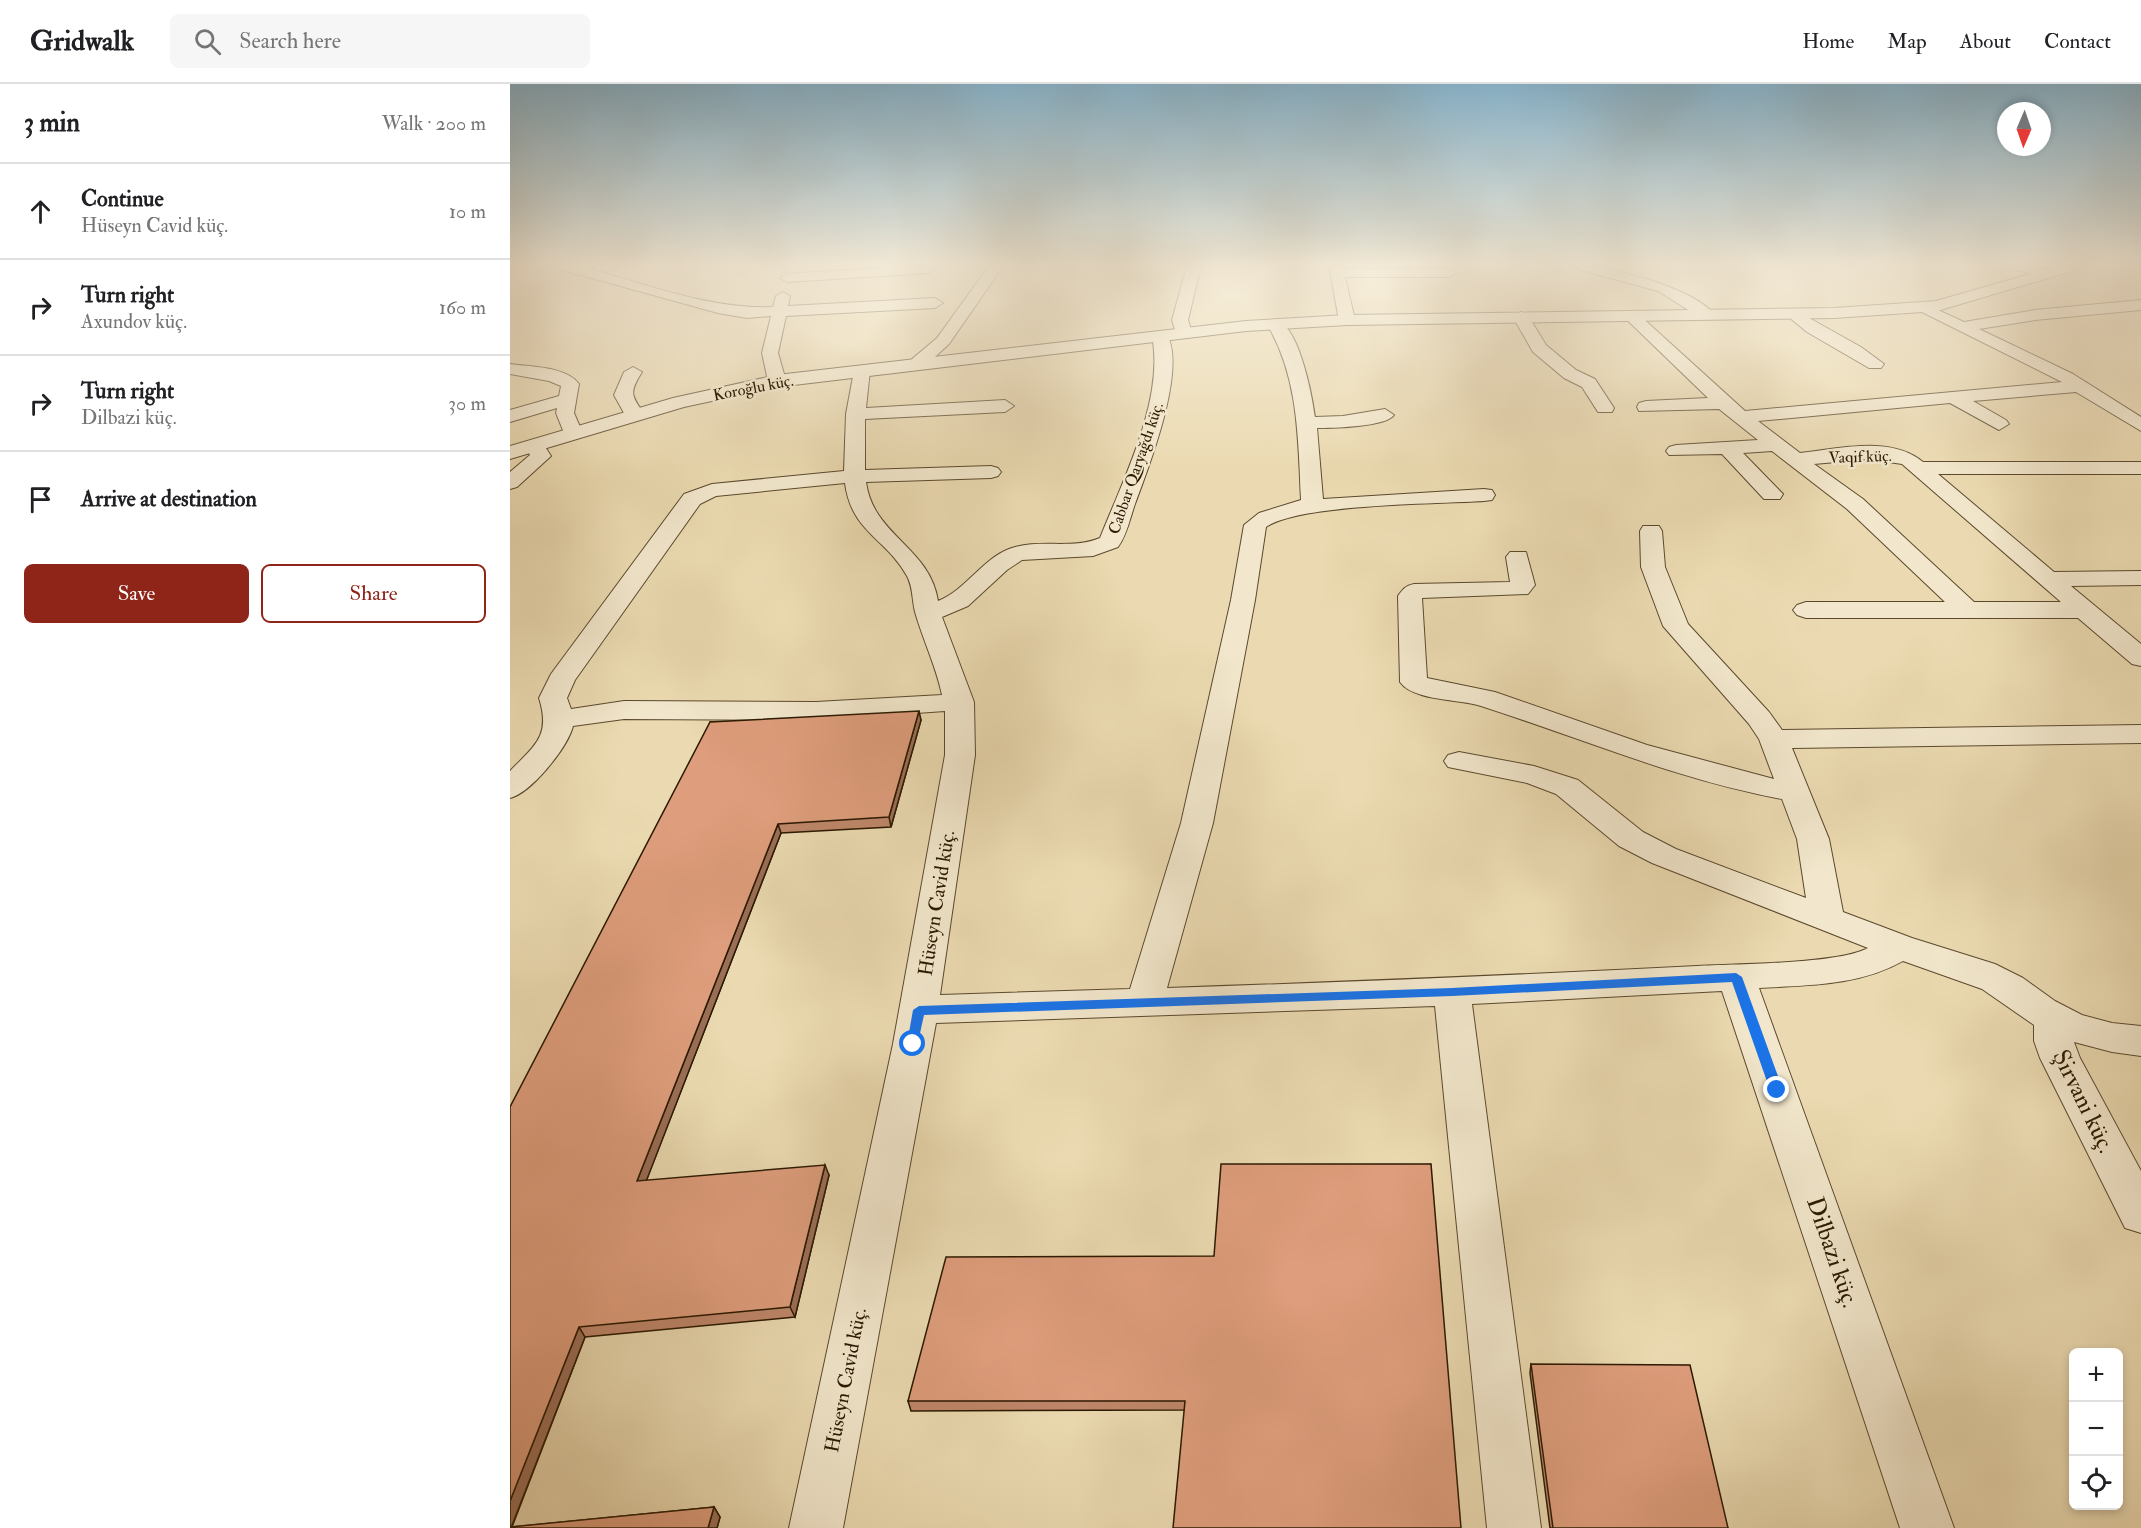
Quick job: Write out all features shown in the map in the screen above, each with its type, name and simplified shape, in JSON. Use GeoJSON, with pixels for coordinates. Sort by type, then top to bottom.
{"type":"FeatureCollection","features":[{"type":"Feature","properties":{"kind":"street"},"geometry":{"type":"LineString","coordinates":[[774,333],[770,353],[777,381]]}},
{"type":"Feature","properties":{"kind":"street"},"geometry":{"type":"LineString","coordinates":[[918,363],[948,333]]}},
{"type":"Feature","properties":{"kind":"street","name":"Koroğlu küç."},"geometry":{"type":"LineString","coordinates":[[510,453],[712,394],[777,381],[1181,333]]}},
{"type":"Feature","properties":{"kind":"street"},"geometry":{"type":"LineString","coordinates":[[1280,333],[1290,353],[1306,423],[1312,500],[1309,506]]}},
{"type":"Feature","properties":{"kind":"street"},"geometry":{"type":"LineString","coordinates":[[1531,333],[1539,348],[1570,374],[1589,382],[1605,408]]}},
{"type":"Feature","properties":{"kind":"street"},"geometry":{"type":"LineString","coordinates":[[1649,333],[1723,403],[1855,504],[1966,609]]}},
{"type":"Feature","properties":{"kind":"street"},"geometry":{"type":"LineString","coordinates":[[1824,333],[1858,350],[1875,364]]}},
{"type":"Feature","properties":{"kind":"street"},"geometry":{"type":"LineString","coordinates":[[1976,333],[2080,386],[2141,425]]}},
{"type":"Feature","properties":{"kind":"street","name":"Cabbar Qaryağdı küç."},"geometry":{"type":"LineString","coordinates":[[928,613],[963,599],[1004,558],[1013,554],[1093,549],[1110,542],[1156,412],[1165,376],[1166,353],[1160,336]]}},
{"type":"Feature","properties":{"kind":"street"},"geometry":{"type":"LineString","coordinates":[[510,369],[566,380],[570,384],[564,413],[573,434]]}},
{"type":"Feature","properties":{"kind":"street","name":"Hüseyn Cavid küç."},"geometry":{"type":"LineString","coordinates":[[816,1528],[919,1010],[960,755],[960,702],[956,684],[928,613],[921,579],[903,555],[872,525],[859,502],[856,476],[855,414],[861,370]]}},
{"type":"Feature","properties":{"kind":"street"},"geometry":{"type":"LineString","coordinates":[[633,372],[623,386],[623,398],[626,405],[636,415]]}},
{"type":"Feature","properties":{"kind":"street"},"geometry":{"type":"LineString","coordinates":[[510,377],[529,373]]}},
{"type":"Feature","properties":{"kind":"street"},"geometry":{"type":"LineString","coordinates":[[1741,417],[2080,386]]}},
{"type":"Feature","properties":{"kind":"street"},"geometry":{"type":"LineString","coordinates":[[1954,398],[1999,424]]}},
{"type":"Feature","properties":{"kind":"street"},"geometry":{"type":"LineString","coordinates":[[510,417],[567,399]]}},
{"type":"Feature","properties":{"kind":"street"},"geometry":{"type":"LineString","coordinates":[[1646,407],[1723,403]]}},
{"type":"Feature","properties":{"kind":"street"},"geometry":{"type":"LineString","coordinates":[[855,414],[1005,406]]}},
{"type":"Feature","properties":{"kind":"street"},"geometry":{"type":"LineString","coordinates":[[1306,423],[1343,422],[1385,414]]}},
{"type":"Feature","properties":{"kind":"street"},"geometry":{"type":"LineString","coordinates":[[1676,451],[1775,445]]}},
{"type":"Feature","properties":{"kind":"street"},"geometry":{"type":"LineString","coordinates":[[510,483],[537,462],[541,456],[535,446]]}},
{"type":"Feature","properties":{"kind":"street"},"geometry":{"type":"LineString","coordinates":[[1727,448],[1772,494]]}},
{"type":"Feature","properties":{"kind":"street","name":"Vaqif küç."},"geometry":{"type":"LineString","coordinates":[[1796,460],[1890,453],[1901,456],[1921,468],[2141,658]]}},
{"type":"Feature","properties":{"kind":"street"},"geometry":{"type":"LineString","coordinates":[[1921,468],[2141,468]]}},
{"type":"Feature","properties":{"kind":"street"},"geometry":{"type":"LineString","coordinates":[[510,789],[556,735],[560,719],[554,698],[561,680],[692,499],[712,490],[856,476],[991,472]]}},
{"type":"Feature","properties":{"kind":"street"},"geometry":{"type":"LineString","coordinates":[[1144,1004],[1197,823],[1243,600],[1255,525],[1267,518],[1299,511],[1309,506],[1484,495]]}},
{"type":"Feature","properties":{"kind":"street"},"geometry":{"type":"LineString","coordinates":[[1651,531],[1653,567],[1676,626],[1760,718],[1774,739],[1813,839],[1827,919]]}},
{"type":"Feature","properties":{"kind":"street"},"geometry":{"type":"LineString","coordinates":[[1518,557],[1523,585],[1519,589],[1414,591],[1410,596],[1414,682],[1425,687],[1485,698],[1636,751],[1756,785],[1795,792]]}},
{"type":"Feature","properties":{"kind":"street"},"geometry":{"type":"LineString","coordinates":[[2050,579],[2141,578]]}},
{"type":"Feature","properties":{"kind":"street"},"geometry":{"type":"LineString","coordinates":[[1806,610],[2085,609]]}},
{"type":"Feature","properties":{"kind":"street"},"geometry":{"type":"LineString","coordinates":[[560,719],[624,710],[816,711],[960,702]]}},
{"type":"Feature","properties":{"kind":"street"},"geometry":{"type":"LineString","coordinates":[[1774,739],[2141,734]]}},
{"type":"Feature","properties":{"kind":"street"},"geometry":{"type":"LineString","coordinates":[[1459,761],[1534,775],[1567,787],[1631,839],[1664,856],[1899,947],[1983,974],[2009,987],[2053,1018],[2095,1033],[2141,1041]]}},
{"type":"Feature","properties":{"kind":"street"},"geometry":{"type":"LineString","coordinates":[[919,1010],[1452,992],[1736,977],[1845,969],[1872,962],[1899,947]]}},
{"type":"Feature","properties":{"kind":"street","name":"Dilbazi küç."},"geometry":{"type":"LineString","coordinates":[[1736,977],[1927,1528]]}},
{"type":"Feature","properties":{"kind":"street"},"geometry":{"type":"LineString","coordinates":[[1452,992],[1514,1528]]}},
{"type":"Feature","properties":{"kind":"street","name":"Şirvani küç."},"geometry":{"type":"LineString","coordinates":[[2053,1018],[2054,1041],[2060,1058],[2141,1214]]}},
{"type":"Feature","properties":{"kind":"building"},"geometry":{"type":"Polygon","coordinates":[[[919,711],[889,817],[778,824],[637,1181],[825,1165],[790,1307],[579,1327],[510,1501],[510,1107],[710,722],[919,711]]]}},
{"type":"Feature","properties":{"kind":"building"},"geometry":{"type":"Polygon","coordinates":[[[1221,1164],[1431,1164],[1461,1528],[1173,1528],[1185,1401],[908,1401],[946,1257],[1214,1256],[1221,1164]]]}},
{"type":"Feature","properties":{"kind":"building"},"geometry":{"type":"Polygon","coordinates":[[[1531,1364],[1690,1365],[1728,1528],[1553,1528],[1531,1364]]]}},
{"type":"Feature","properties":{"kind":"building"},"geometry":{"type":"Polygon","coordinates":[[[714,1507],[708,1528],[510,1528],[510,1527],[714,1507]]]}},
{"type":"Feature","properties":{"kind":"route"},"geometry":{"type":"LineString","coordinates":[[913,1044],[919,1010],[1452,992],[1736,977],[1777,1090]]}}]}
